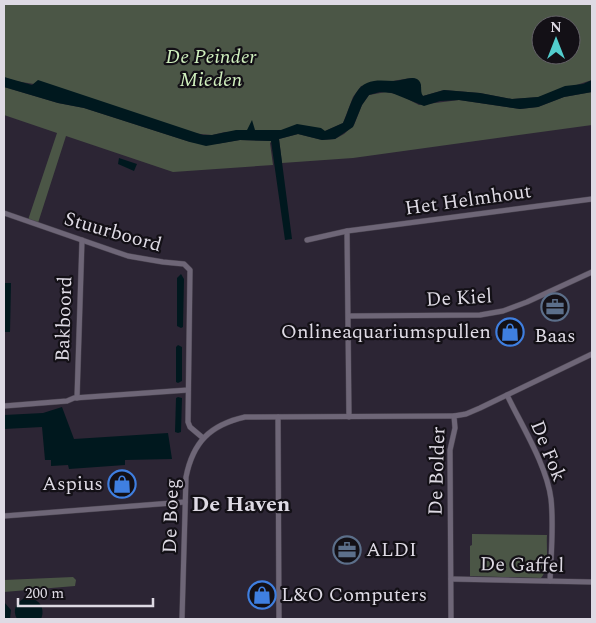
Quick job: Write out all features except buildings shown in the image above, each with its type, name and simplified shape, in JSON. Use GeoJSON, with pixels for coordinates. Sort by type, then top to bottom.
{"type":"FeatureCollection","features":[{"type":"Feature","properties":{"kind":"street","name":"Het Helmhout"},"geometry":{"type":"LineString","coordinates":[[307,240],[348,231],[592,199]]}},
{"type":"Feature","properties":{"kind":"street","name":"Stuurboord"},"geometry":{"type":"LineString","coordinates":[[4,213],[128,256],[184,264],[190,270],[188,422],[190,427],[203,438]]}},
{"type":"Feature","properties":{"kind":"street"},"geometry":{"type":"LineString","coordinates":[[348,231],[349,417]]}},
{"type":"Feature","properties":{"kind":"street","name":"Bakboord"},"geometry":{"type":"LineString","coordinates":[[77,398],[82,240]]}},
{"type":"Feature","properties":{"kind":"street","name":"De Kiel"},"geometry":{"type":"LineString","coordinates":[[349,316],[480,314],[503,311],[592,272]]}},
{"type":"Feature","properties":{"kind":"street","name":"De Bolder"},"geometry":{"type":"LineString","coordinates":[[451,619],[450,450],[455,428],[454,416],[473,411],[592,354]]}},
{"type":"Feature","properties":{"kind":"street"},"geometry":{"type":"LineString","coordinates":[[4,406],[77,398],[188,390]]}},
{"type":"Feature","properties":{"kind":"street","name":"De Fok"},"geometry":{"type":"LineString","coordinates":[[507,395],[539,462],[549,491],[552,516],[550,581]]}},
{"type":"Feature","properties":{"kind":"street"},"geometry":{"type":"LineString","coordinates":[[279,619],[278,417],[454,416]]}},
{"type":"Feature","properties":{"kind":"street","name":"De Boeg"},"geometry":{"type":"LineString","coordinates":[[182,619],[186,477],[189,463],[203,438],[215,428],[229,421],[246,418],[278,417]]}},
{"type":"Feature","properties":{"kind":"street"},"geometry":{"type":"LineString","coordinates":[[4,516],[185,502]]}},
{"type":"Feature","properties":{"kind":"street","name":"De Gaffel"},"geometry":{"type":"LineString","coordinates":[[450,579],[592,582]]}},
{"type":"Feature","properties":{"kind":"green space","name":"De Peinder Mieden"},"geometry":{"type":"Polygon","coordinates":[[[4,4],[592,4],[592,80],[539,97],[512,99],[480,93],[444,90],[423,96],[421,94],[421,85],[414,78],[361,86],[353,97],[343,123],[325,131],[225,132],[212,135],[190,133],[34,84],[4,77],[4,4]]]}},
{"type":"Feature","properties":{"kind":"green space"},"geometry":{"type":"Polygon","coordinates":[[[4,87],[58,103],[84,108],[190,142],[216,144],[240,140],[272,141],[270,143],[273,165],[173,172],[66,136],[38,223],[28,220],[57,133],[4,115],[4,87]]]}},
{"type":"Feature","properties":{"kind":"green space"},"geometry":{"type":"Polygon","coordinates":[[[386,92],[400,95],[419,105],[459,100],[520,109],[538,107],[564,97],[592,92],[592,125],[353,158],[282,163],[279,139],[298,134],[322,140],[335,139],[354,125],[362,105],[369,95],[386,92]]]}},
{"type":"Feature","properties":{"kind":"green space"},"geometry":{"type":"Polygon","coordinates":[[[472,534],[547,535],[547,564],[544,574],[541,578],[470,576],[472,534]]]}},
{"type":"Feature","properties":{"kind":"green space"},"geometry":{"type":"Polygon","coordinates":[[[73,577],[76,580],[75,586],[4,592],[4,580],[73,577]]]}},
{"type":"Feature","properties":{"kind":"green space"},"geometry":{"type":"Polygon","coordinates":[[[324,618],[447,619],[324,619],[324,618]]]}},
{"type":"Feature","properties":{"kind":"water"},"geometry":{"type":"Polygon","coordinates":[[[4,77],[32,85],[38,80],[203,135],[247,130],[252,120],[255,130],[281,130],[297,124],[321,128],[325,131],[343,123],[357,91],[361,87],[367,83],[377,81],[417,79],[423,96],[444,90],[480,93],[512,99],[538,97],[565,86],[583,84],[592,80],[592,92],[564,97],[538,107],[520,109],[459,100],[440,101],[424,106],[392,93],[380,92],[369,95],[362,105],[353,127],[335,139],[322,140],[298,134],[279,139],[292,239],[285,240],[271,141],[240,140],[206,146],[84,108],[58,103],[4,87],[4,77]]]}},
{"type":"Feature","properties":{"kind":"water"},"geometry":{"type":"Polygon","coordinates":[[[119,158],[137,164],[134,171],[118,164],[119,158]]]}},
{"type":"Feature","properties":{"kind":"water"},"geometry":{"type":"Polygon","coordinates":[[[181,274],[184,279],[183,327],[181,328],[177,326],[177,278],[181,274]]]}},
{"type":"Feature","properties":{"kind":"water"},"geometry":{"type":"Polygon","coordinates":[[[4,283],[11,283],[10,332],[4,332],[4,283]]]}},
{"type":"Feature","properties":{"kind":"water"},"geometry":{"type":"Polygon","coordinates":[[[178,345],[182,347],[182,381],[178,383],[176,382],[176,347],[178,345]]]}},
{"type":"Feature","properties":{"kind":"water"},"geometry":{"type":"Polygon","coordinates":[[[176,398],[182,398],[181,432],[178,433],[175,432],[176,398]]]}},
{"type":"Feature","properties":{"kind":"water"},"geometry":{"type":"Polygon","coordinates":[[[62,407],[74,439],[168,433],[172,459],[125,460],[125,465],[69,469],[68,465],[51,466],[51,460],[45,460],[42,427],[4,429],[4,415],[43,413],[62,407]]]}},
{"type":"Feature","properties":{"kind":"water"},"geometry":{"type":"Polygon","coordinates":[[[25,598],[34,599],[40,604],[42,607],[41,619],[17,619],[16,607],[25,598]]]}},
{"type":"Feature","properties":{"kind":"water"},"geometry":{"type":"Polygon","coordinates":[[[4,602],[11,610],[10,619],[4,619],[4,602]]]}},
{"type":"Feature","properties":{"kind":"place","name":"Baas"},"geometry":{"type":"Point","coordinates":[555,307]}},
{"type":"Feature","properties":{"kind":"place","name":"Onlineaquariumspullen"},"geometry":{"type":"Point","coordinates":[510,332]}},
{"type":"Feature","properties":{"kind":"place","name":"Aspius"},"geometry":{"type":"Point","coordinates":[122,484]}},
{"type":"Feature","properties":{"kind":"place","name":"ALDI"},"geometry":{"type":"Point","coordinates":[347,550]}},
{"type":"Feature","properties":{"kind":"place","name":"L&O Computers"},"geometry":{"type":"Point","coordinates":[262,595]}},
{"type":"Feature","properties":{"kind":"district","name":"De Haven"},"geometry":{"type":"Point","coordinates":[241,504]}}]}
